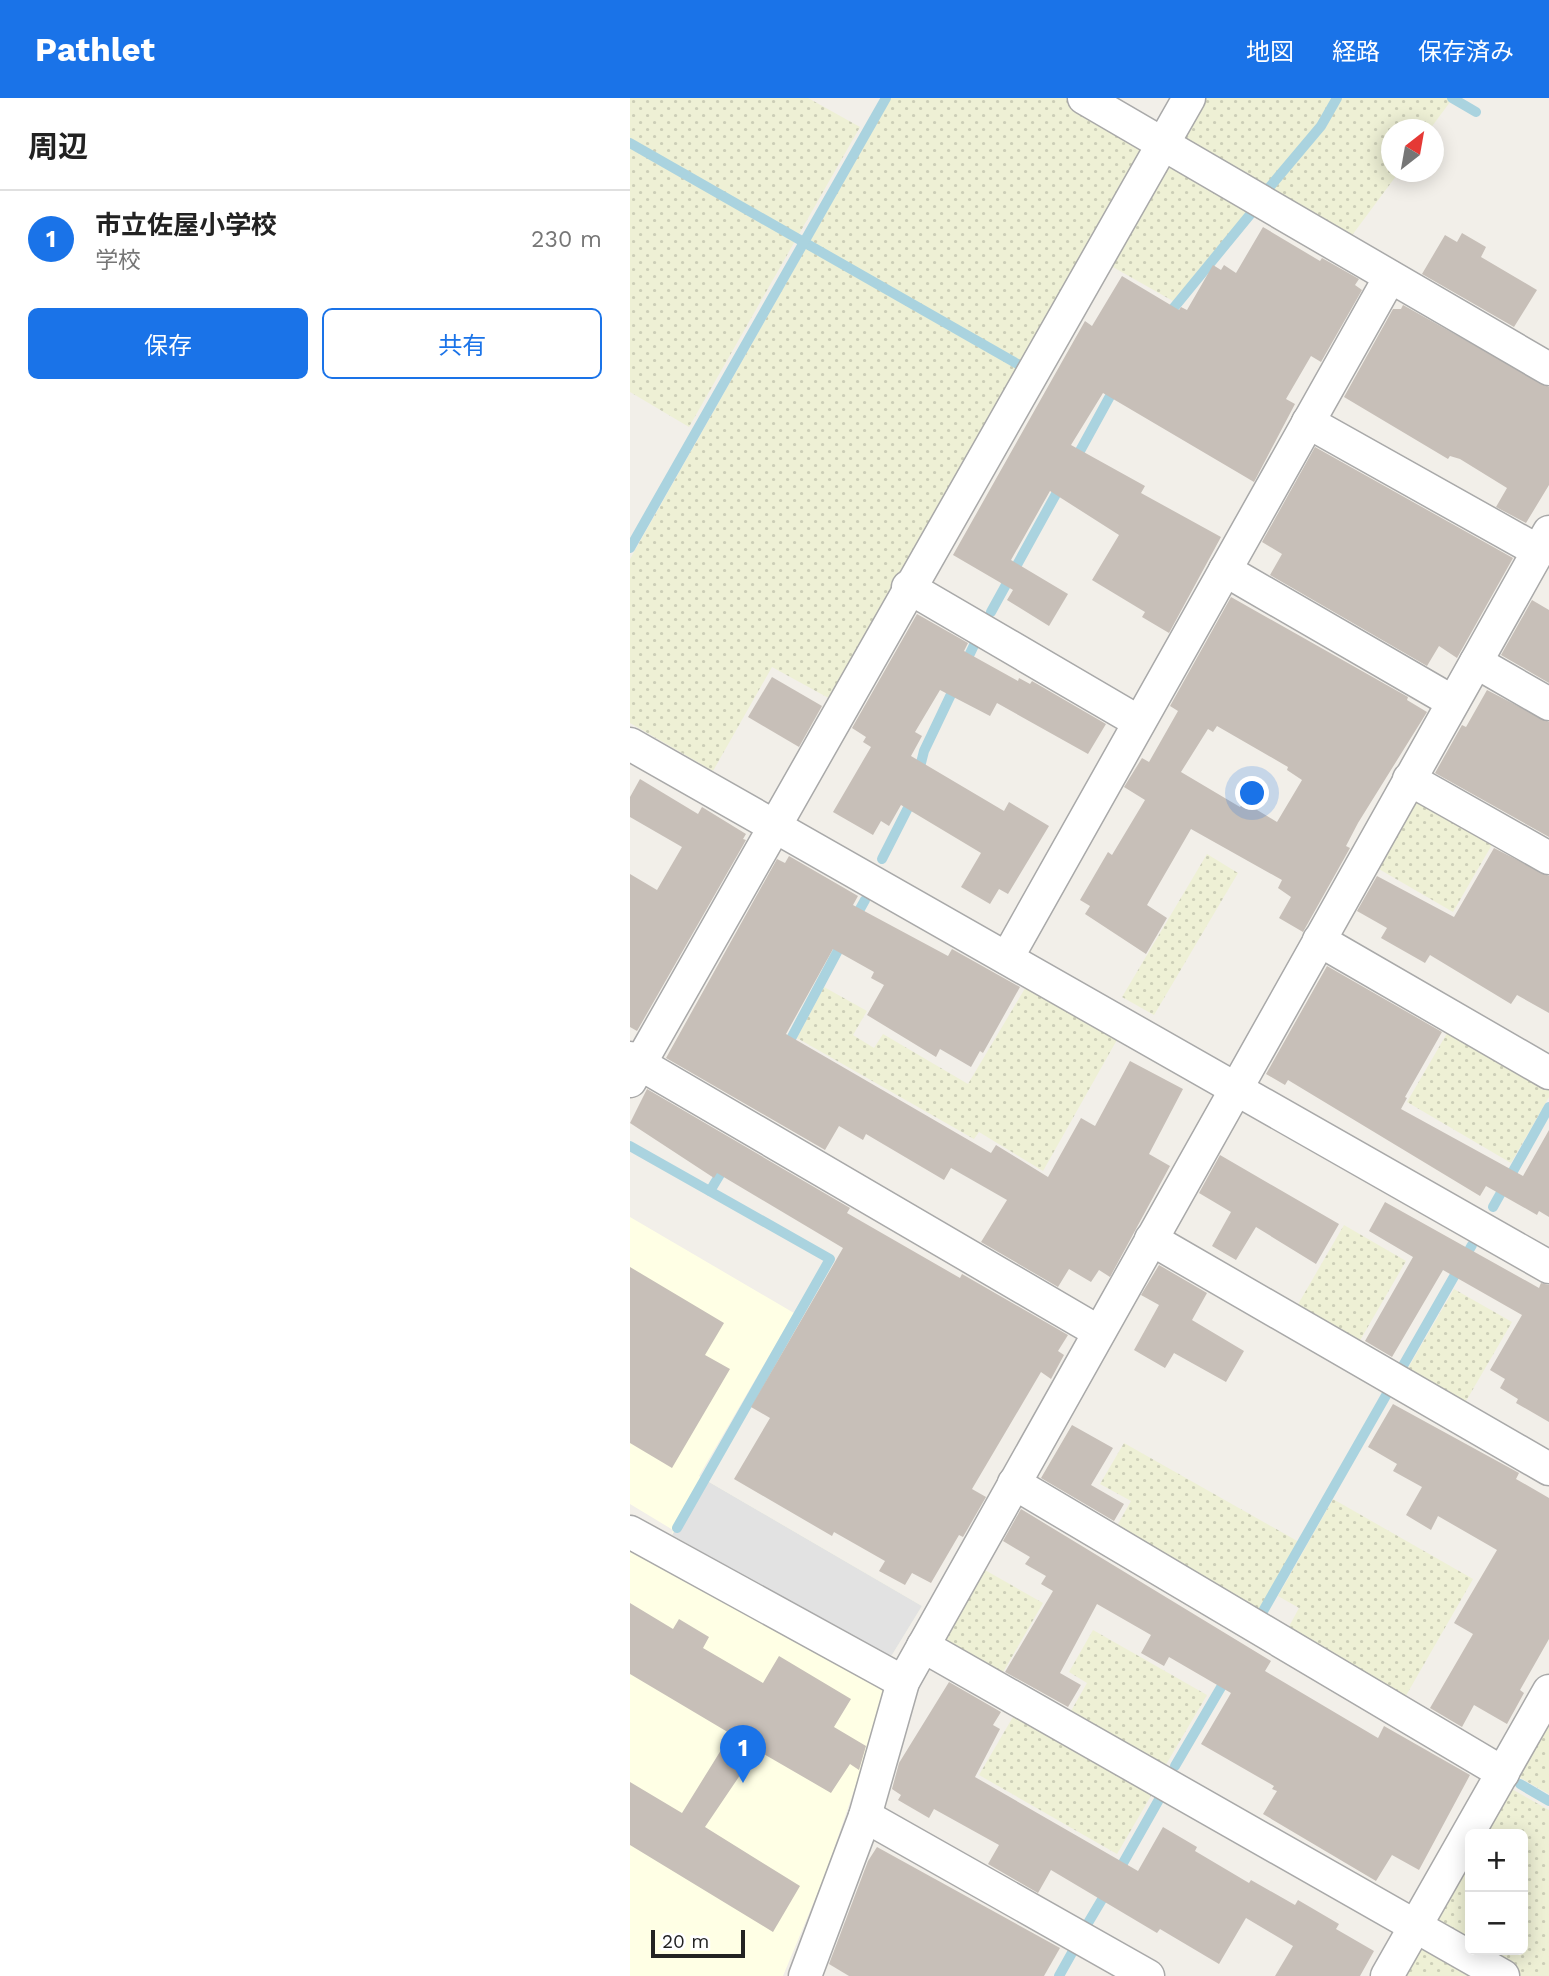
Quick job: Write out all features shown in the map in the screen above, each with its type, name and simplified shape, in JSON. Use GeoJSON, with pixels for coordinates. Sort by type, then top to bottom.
{"type":"FeatureCollection","features":[{"type":"Feature","properties":{"kind":"street"},"geometry":{"type":"LineString","coordinates":[[1084,98],[1549,369]]}},
{"type":"Feature","properties":{"kind":"street"},"geometry":{"type":"LineString","coordinates":[[1099,1332],[633,1068],[1189,98]]}},
{"type":"Feature","properties":{"kind":"street"},"geometry":{"type":"LineString","coordinates":[[1007,958],[1390,277]]}},
{"type":"Feature","properties":{"kind":"street"},"geometry":{"type":"LineString","coordinates":[[806,1976],[865,1816],[903,1682],[1544,541],[1308,422]]}},
{"type":"Feature","properties":{"kind":"street"},"geometry":{"type":"LineString","coordinates":[[1225,570],[1453,702]]}},
{"type":"Feature","properties":{"kind":"street"},"geometry":{"type":"LineString","coordinates":[[908,587],[1139,722]]}},
{"type":"Feature","properties":{"kind":"street"},"geometry":{"type":"LineString","coordinates":[[1476,662],[1549,704]]}},
{"type":"Feature","properties":{"kind":"street"},"geometry":{"type":"LineString","coordinates":[[630,744],[1549,1268]]}},
{"type":"Feature","properties":{"kind":"street"},"geometry":{"type":"LineString","coordinates":[[1409,779],[1549,858]]}},
{"type":"Feature","properties":{"kind":"street"},"geometry":{"type":"LineString","coordinates":[[1319,940],[1549,1073]]}},
{"type":"Feature","properties":{"kind":"street"},"geometry":{"type":"LineString","coordinates":[[1151,1239],[1549,1469]]}},
{"type":"Feature","properties":{"kind":"street"},"geometry":{"type":"LineString","coordinates":[[1014,1483],[1503,1773]]}},
{"type":"Feature","properties":{"kind":"street"},"geometry":{"type":"LineString","coordinates":[[630,1532],[903,1682]]}},
{"type":"Feature","properties":{"kind":"street"},"geometry":{"type":"LineString","coordinates":[[923,1646],[1503,1976]]}},
{"type":"Feature","properties":{"kind":"street"},"geometry":{"type":"LineString","coordinates":[[1387,1976],[1549,1691]]}},
{"type":"Feature","properties":{"kind":"street"},"geometry":{"type":"LineString","coordinates":[[865,1816],[1148,1976]]}},
{"type":"Feature","properties":{"kind":"shaded area"},"geometry":{"type":"Polygon","coordinates":[[[630,98],[808,98],[860,127],[689,427],[630,392],[630,98]]]}},
{"type":"Feature","properties":{"kind":"shaded area"},"geometry":{"type":"Polygon","coordinates":[[[891,98],[1068,98],[1150,146],[834,701],[772,667],[713,771],[630,723],[630,559],[891,98]]]}},
{"type":"Feature","properties":{"kind":"shaded area"},"geometry":{"type":"Polygon","coordinates":[[[1198,98],[1453,98],[1437,119],[1381,119],[1381,182],[1392,182],[1350,238],[1175,138],[1198,98]]]}},
{"type":"Feature","properties":{"kind":"shaded area"},"geometry":{"type":"Polygon","coordinates":[[[1166,155],[1253,204],[1173,301],[1104,262],[1166,155]]]}},
{"type":"Feature","properties":{"kind":"shaded area"},"geometry":{"type":"Polygon","coordinates":[[[1412,796],[1497,836],[1453,912],[1372,865],[1412,796]]]}},
{"type":"Feature","properties":{"kind":"shaded area"},"geometry":{"type":"Polygon","coordinates":[[[1207,854],[1238,873],[1154,1015],[1122,997],[1207,854]]]}},
{"type":"Feature","properties":{"kind":"shaded area"},"geometry":{"type":"Polygon","coordinates":[[[1027,985],[1118,1038],[1043,1171],[979,1132],[974,1139],[797,1038],[824,987],[867,1011],[853,1035],[874,1048],[883,1034],[968,1084],[1027,985]]]}},
{"type":"Feature","properties":{"kind":"shaded area"},"geometry":{"type":"Polygon","coordinates":[[[1453,1023],[1549,1079],[1549,1097],[1511,1163],[1407,1102],[1453,1023]]]}},
{"type":"Feature","properties":{"kind":"shaded area"},"geometry":{"type":"Polygon","coordinates":[[[630,1217],[794,1313],[699,1476],[922,1606],[892,1655],[672,1535],[673,1530],[630,1504],[630,1217]]]}},
{"type":"Feature","properties":{"kind":"shaded area"},"geometry":{"type":"Polygon","coordinates":[[[1344,1225],[1406,1261],[1355,1349],[1293,1313],[1344,1225]]]}},
{"type":"Feature","properties":{"kind":"shaded area"},"geometry":{"type":"Polygon","coordinates":[[[1454,1289],[1512,1322],[1462,1408],[1404,1375],[1454,1289]]]}},
{"type":"Feature","properties":{"kind":"shaded area"},"geometry":{"type":"Polygon","coordinates":[[[1124,1443],[1299,1542],[1257,1615],[1113,1533],[1131,1501],[1100,1484],[1124,1443]]]}},
{"type":"Feature","properties":{"kind":"shaded area"},"geometry":{"type":"Polygon","coordinates":[[[704,1479],[922,1606],[892,1655],[882,1654],[672,1535],[704,1479]]]}},
{"type":"Feature","properties":{"kind":"shaded area"},"geometry":{"type":"Polygon","coordinates":[[[1333,1499],[1473,1579],[1404,1699],[1286,1632],[1299,1608],[1278,1596],[1333,1499]]]}},
{"type":"Feature","properties":{"kind":"shaded area"},"geometry":{"type":"Polygon","coordinates":[[[630,1548],[888,1691],[825,1875],[783,1976],[630,1976],[630,1548]]]}},
{"type":"Feature","properties":{"kind":"shaded area"},"geometry":{"type":"Polygon","coordinates":[[[976,1565],[1043,1603],[998,1681],[937,1646],[976,1565]]]}},
{"type":"Feature","properties":{"kind":"shaded area"},"geometry":{"type":"Polygon","coordinates":[[[1093,1630],[1207,1695],[1161,1773],[1067,1718],[1087,1683],[1069,1672],[1093,1630]]]}},
{"type":"Feature","properties":{"kind":"shaded area"},"geometry":{"type":"Polygon","coordinates":[[[1017,1710],[1155,1789],[1117,1854],[979,1775],[1017,1710]]]}},
{"type":"Feature","properties":{"kind":"shaded area"},"geometry":{"type":"Polygon","coordinates":[[[1549,1719],[1549,1794],[1517,1776],[1549,1719]]]}},
{"type":"Feature","properties":{"kind":"shaded area"},"geometry":{"type":"Polygon","coordinates":[[[1510,1788],[1549,1810],[1549,1976],[1518,1976],[1481,1955],[1528,1955],[1528,1829],[1486,1829],[1510,1788]]]}},
{"type":"Feature","properties":{"kind":"shaded area"},"geometry":{"type":"Polygon","coordinates":[[[1465,1866],[1465,1945],[1434,1919],[1465,1866]]]}},
{"type":"Feature","properties":{"kind":"shaded area"},"geometry":{"type":"Polygon","coordinates":[[[1433,1944],[1490,1976],[1399,1976],[1414,1949],[1433,1944]]]}},
{"type":"Feature","properties":{"kind":"building"},"geometry":{"type":"Polygon","coordinates":[[[1263,227],[1320,261],[1322,258],[1359,279],[1355,285],[1362,290],[1321,362],[1311,356],[1286,399],[1295,404],[1254,482],[1103,393],[1071,445],[1145,486],[1141,493],[1221,537],[1169,633],[1142,617],[1145,612],[1092,580],[1119,535],[1050,491],[1011,560],[1068,594],[1049,626],[1007,600],[1013,590],[953,555],[1085,321],[1092,326],[1122,276],[1179,310],[1181,307],[1187,310],[1213,265],[1221,270],[1224,265],[1236,273],[1263,227]]]}},
{"type":"Feature","properties":{"kind":"building"},"geometry":{"type":"Polygon","coordinates":[[[1462,233],[1486,247],[1481,257],[1537,290],[1514,327],[1422,274],[1445,235],[1457,242],[1462,233]]]}},
{"type":"Feature","properties":{"kind":"building"},"geometry":{"type":"Polygon","coordinates":[[[1403,305],[1549,387],[1549,485],[1526,523],[1496,507],[1507,488],[1460,459],[1450,456],[1448,459],[1344,397],[1393,309],[1401,309],[1403,305]]]}},
{"type":"Feature","properties":{"kind":"building"},"geometry":{"type":"Polygon","coordinates":[[[1315,447],[1513,558],[1457,658],[1439,646],[1427,666],[1270,575],[1282,554],[1262,542],[1315,447]]]}},
{"type":"Feature","properties":{"kind":"building"},"geometry":{"type":"Polygon","coordinates":[[[1231,597],[1408,697],[1407,700],[1427,712],[1358,823],[1346,846],[1350,848],[1303,932],[1279,918],[1291,897],[1278,888],[1282,880],[1191,829],[1147,905],[1167,918],[1146,954],[1085,914],[1090,906],[1080,900],[1108,852],[1112,855],[1145,800],[1124,787],[1142,758],[1149,762],[1178,711],[1170,706],[1231,597]],[[1217,726],[1213,732],[1208,729],[1181,772],[1240,807],[1244,802],[1277,822],[1302,780],[1287,770],[1288,767],[1217,726]]]}},
{"type":"Feature","properties":{"kind":"building"},"geometry":{"type":"Polygon","coordinates":[[[1532,600],[1549,610],[1549,683],[1501,655],[1532,600]]]}},
{"type":"Feature","properties":{"kind":"building"},"geometry":{"type":"Polygon","coordinates":[[[917,614],[968,643],[964,651],[1018,681],[1019,678],[1030,684],[1032,681],[1106,724],[1088,754],[997,703],[990,716],[940,690],[915,732],[922,736],[911,756],[1004,811],[1009,802],[1049,826],[1008,894],[999,889],[990,904],[961,887],[981,853],[901,805],[889,826],[881,821],[873,835],[833,812],[871,747],[863,742],[866,737],[852,728],[917,614]]]}},
{"type":"Feature","properties":{"kind":"building"},"geometry":{"type":"Polygon","coordinates":[[[772,677],[822,706],[799,747],[748,717],[772,677]]]}},
{"type":"Feature","properties":{"kind":"building"},"geometry":{"type":"Polygon","coordinates":[[[1487,690],[1549,722],[1549,837],[1435,773],[1462,725],[1466,727],[1487,690]]]}},
{"type":"Feature","properties":{"kind":"building"},"geometry":{"type":"Polygon","coordinates":[[[640,779],[698,814],[702,807],[746,834],[743,839],[746,840],[637,1031],[630,1027],[630,874],[657,890],[682,847],[630,817],[630,797],[640,779]]]}},
{"type":"Feature","properties":{"kind":"building"},"geometry":{"type":"Polygon","coordinates":[[[1494,848],[1549,876],[1549,1013],[1517,995],[1511,1004],[1430,955],[1425,963],[1381,938],[1387,928],[1357,911],[1377,876],[1454,917],[1494,848]]]}},
{"type":"Feature","properties":{"kind":"building"},"geometry":{"type":"Polygon","coordinates":[[[789,856],[858,896],[853,905],[948,956],[952,949],[1020,987],[983,1053],[980,1051],[971,1067],[940,1049],[936,1057],[867,1015],[884,985],[871,978],[874,972],[833,949],[786,1034],[991,1153],[996,1145],[1048,1177],[1081,1118],[1095,1126],[1130,1061],[1183,1089],[1149,1154],[1170,1166],[1110,1277],[1099,1270],[1091,1282],[1069,1269],[1058,1287],[981,1242],[1007,1200],[951,1168],[944,1180],[866,1134],[863,1140],[839,1126],[825,1150],[666,1058],[777,859],[785,863],[789,856]]]}},
{"type":"Feature","properties":{"kind":"building"},"geometry":{"type":"Polygon","coordinates":[[[1327,966],[1442,1032],[1405,1097],[1407,1098],[1401,1109],[1523,1176],[1549,1130],[1549,1217],[1539,1211],[1537,1215],[1486,1186],[1480,1196],[1288,1080],[1285,1085],[1266,1074],[1327,966]]]}},
{"type":"Feature","properties":{"kind":"building"},"geometry":{"type":"Polygon","coordinates":[[[647,1089],[850,1208],[847,1213],[960,1278],[962,1274],[1068,1335],[1058,1351],[1064,1355],[1051,1379],[1041,1372],[972,1489],[986,1497],[963,1537],[959,1535],[931,1583],[912,1573],[905,1585],[879,1571],[885,1561],[834,1532],[832,1536],[734,1479],[770,1418],[751,1407],[843,1248],[717,1173],[714,1178],[630,1123],[647,1089]]]}},
{"type":"Feature","properties":{"kind":"building"},"geometry":{"type":"Polygon","coordinates":[[[1220,1155],[1339,1224],[1316,1264],[1256,1227],[1236,1260],[1212,1246],[1231,1212],[1199,1193],[1220,1155]]]}},
{"type":"Feature","properties":{"kind":"building"},"geometry":{"type":"Polygon","coordinates":[[[1385,1202],[1539,1288],[1541,1283],[1549,1285],[1549,1422],[1516,1403],[1518,1399],[1500,1388],[1505,1379],[1490,1370],[1522,1315],[1443,1270],[1392,1357],[1365,1341],[1413,1257],[1369,1231],[1385,1202]]]}},
{"type":"Feature","properties":{"kind":"building"},"geometry":{"type":"Polygon","coordinates":[[[1159,1265],[1207,1293],[1192,1320],[1244,1351],[1226,1382],[1174,1353],[1165,1368],[1134,1350],[1159,1305],[1141,1295],[1159,1265]]]}},
{"type":"Feature","properties":{"kind":"building"},"geometry":{"type":"Polygon","coordinates":[[[630,1267],[724,1323],[705,1355],[730,1369],[672,1468],[630,1443],[630,1267]]]}},
{"type":"Feature","properties":{"kind":"building"},"geometry":{"type":"Polygon","coordinates":[[[1393,1404],[1519,1473],[1516,1479],[1549,1498],[1549,1639],[1520,1690],[1524,1693],[1507,1724],[1474,1705],[1462,1727],[1430,1708],[1473,1634],[1454,1623],[1497,1550],[1438,1516],[1431,1530],[1406,1515],[1422,1487],[1393,1471],[1397,1464],[1368,1447],[1393,1404]]]}},
{"type":"Feature","properties":{"kind":"building"},"geometry":{"type":"Polygon","coordinates":[[[1072,1425],[1113,1448],[1091,1485],[1124,1504],[1114,1521],[1041,1478],[1072,1425]]]}},
{"type":"Feature","properties":{"kind":"building"},"geometry":{"type":"Polygon","coordinates":[[[1021,1509],[1271,1661],[1265,1671],[1378,1738],[1384,1726],[1470,1775],[1419,1870],[1392,1855],[1376,1881],[1263,1814],[1277,1791],[1272,1789],[1274,1786],[1201,1744],[1231,1693],[1169,1657],[1164,1666],[1141,1653],[1151,1635],[1097,1604],[1060,1673],[1081,1685],[1068,1707],[1005,1672],[1053,1591],[1041,1584],[1046,1576],[1025,1564],[1030,1557],[1003,1541],[1021,1509]]]}},
{"type":"Feature","properties":{"kind":"building"},"geometry":{"type":"Polygon","coordinates":[[[630,1603],[673,1629],[679,1619],[709,1637],[703,1648],[763,1683],[779,1656],[851,1699],[834,1727],[866,1746],[859,1770],[850,1764],[831,1793],[757,1750],[705,1827],[800,1886],[773,1932],[630,1845],[630,1782],[682,1813],[731,1734],[630,1674],[630,1603]]]}},
{"type":"Feature","properties":{"kind":"building"},"geometry":{"type":"Polygon","coordinates":[[[949,1682],[1001,1712],[993,1725],[1000,1729],[975,1777],[1138,1871],[1163,1827],[1197,1847],[1195,1851],[1249,1883],[1251,1880],[1295,1905],[1298,1900],[1339,1924],[1336,1929],[1374,1951],[1360,1976],[1275,1976],[1293,1946],[1246,1918],[1219,1964],[1160,1929],[1157,1933],[1051,1870],[1038,1893],[988,1864],[999,1845],[934,1809],[929,1818],[898,1800],[901,1795],[892,1789],[899,1763],[949,1682]]]}},
{"type":"Feature","properties":{"kind":"building"},"geometry":{"type":"Polygon","coordinates":[[[877,1847],[1060,1948],[1044,1976],[849,1976],[829,1964],[868,1861],[877,1847]]]}},
{"type":"Feature","properties":{"kind":"waterway"},"geometry":{"type":"LineString","coordinates":[[630,548],[886,98]]}},
{"type":"Feature","properties":{"kind":"waterway"},"geometry":{"type":"LineString","coordinates":[[1268,189],[1321,126],[1337,98]]}},
{"type":"Feature","properties":{"kind":"waterway"},"geometry":{"type":"LineString","coordinates":[[1452,98],[1476,112]]}},
{"type":"Feature","properties":{"kind":"waterway"},"geometry":{"type":"LineString","coordinates":[[630,143],[1021,366]]}},
{"type":"Feature","properties":{"kind":"waterway"},"geometry":{"type":"LineString","coordinates":[[1167,316],[1253,211]]}},
{"type":"Feature","properties":{"kind":"waterway"},"geometry":{"type":"LineString","coordinates":[[1075,460],[1115,387]]}},
{"type":"Feature","properties":{"kind":"waterway"},"geometry":{"type":"LineString","coordinates":[[991,612],[1061,485]]}},
{"type":"Feature","properties":{"kind":"waterway"},"geometry":{"type":"LineString","coordinates":[[964,666],[976,641]]}},
{"type":"Feature","properties":{"kind":"waterway"},"geometry":{"type":"LineString","coordinates":[[918,775],[924,751],[955,686]]}},
{"type":"Feature","properties":{"kind":"waterway"},"geometry":{"type":"LineString","coordinates":[[882,859],[912,800]]}},
{"type":"Feature","properties":{"kind":"waterway"},"geometry":{"type":"LineString","coordinates":[[855,918],[865,900]]}},
{"type":"Feature","properties":{"kind":"waterway"},"geometry":{"type":"LineString","coordinates":[[786,1048],[843,941]]}},
{"type":"Feature","properties":{"kind":"waterway"},"geometry":{"type":"LineString","coordinates":[[1493,1207],[1549,1107]]}},
{"type":"Feature","properties":{"kind":"waterway"},"geometry":{"type":"LineString","coordinates":[[630,1146],[830,1259],[677,1528]]}},
{"type":"Feature","properties":{"kind":"waterway"},"geometry":{"type":"LineString","coordinates":[[710,1191],[725,1166]]}},
{"type":"Feature","properties":{"kind":"waterway"},"geometry":{"type":"LineString","coordinates":[[1400,1371],[1472,1245]]}},
{"type":"Feature","properties":{"kind":"waterway"},"geometry":{"type":"LineString","coordinates":[[1262,1613],[1392,1385]]}},
{"type":"Feature","properties":{"kind":"waterway"},"geometry":{"type":"LineString","coordinates":[[1175,1766],[1227,1677]]}},
{"type":"Feature","properties":{"kind":"waterway"},"geometry":{"type":"LineString","coordinates":[[1520,1784],[1549,1801]]}},
{"type":"Feature","properties":{"kind":"waterway"},"geometry":{"type":"LineString","coordinates":[[1118,1872],[1161,1796]]}},
{"type":"Feature","properties":{"kind":"waterway"},"geometry":{"type":"LineString","coordinates":[[1088,1923],[1107,1891]]}},
{"type":"Feature","properties":{"kind":"waterway"},"geometry":{"type":"LineString","coordinates":[[1059,1976],[1073,1951]]}},
{"type":"Feature","properties":{"kind":"place","name":"市立佐屋小学校"},"geometry":{"type":"Point","coordinates":[743,1783]}}]}
